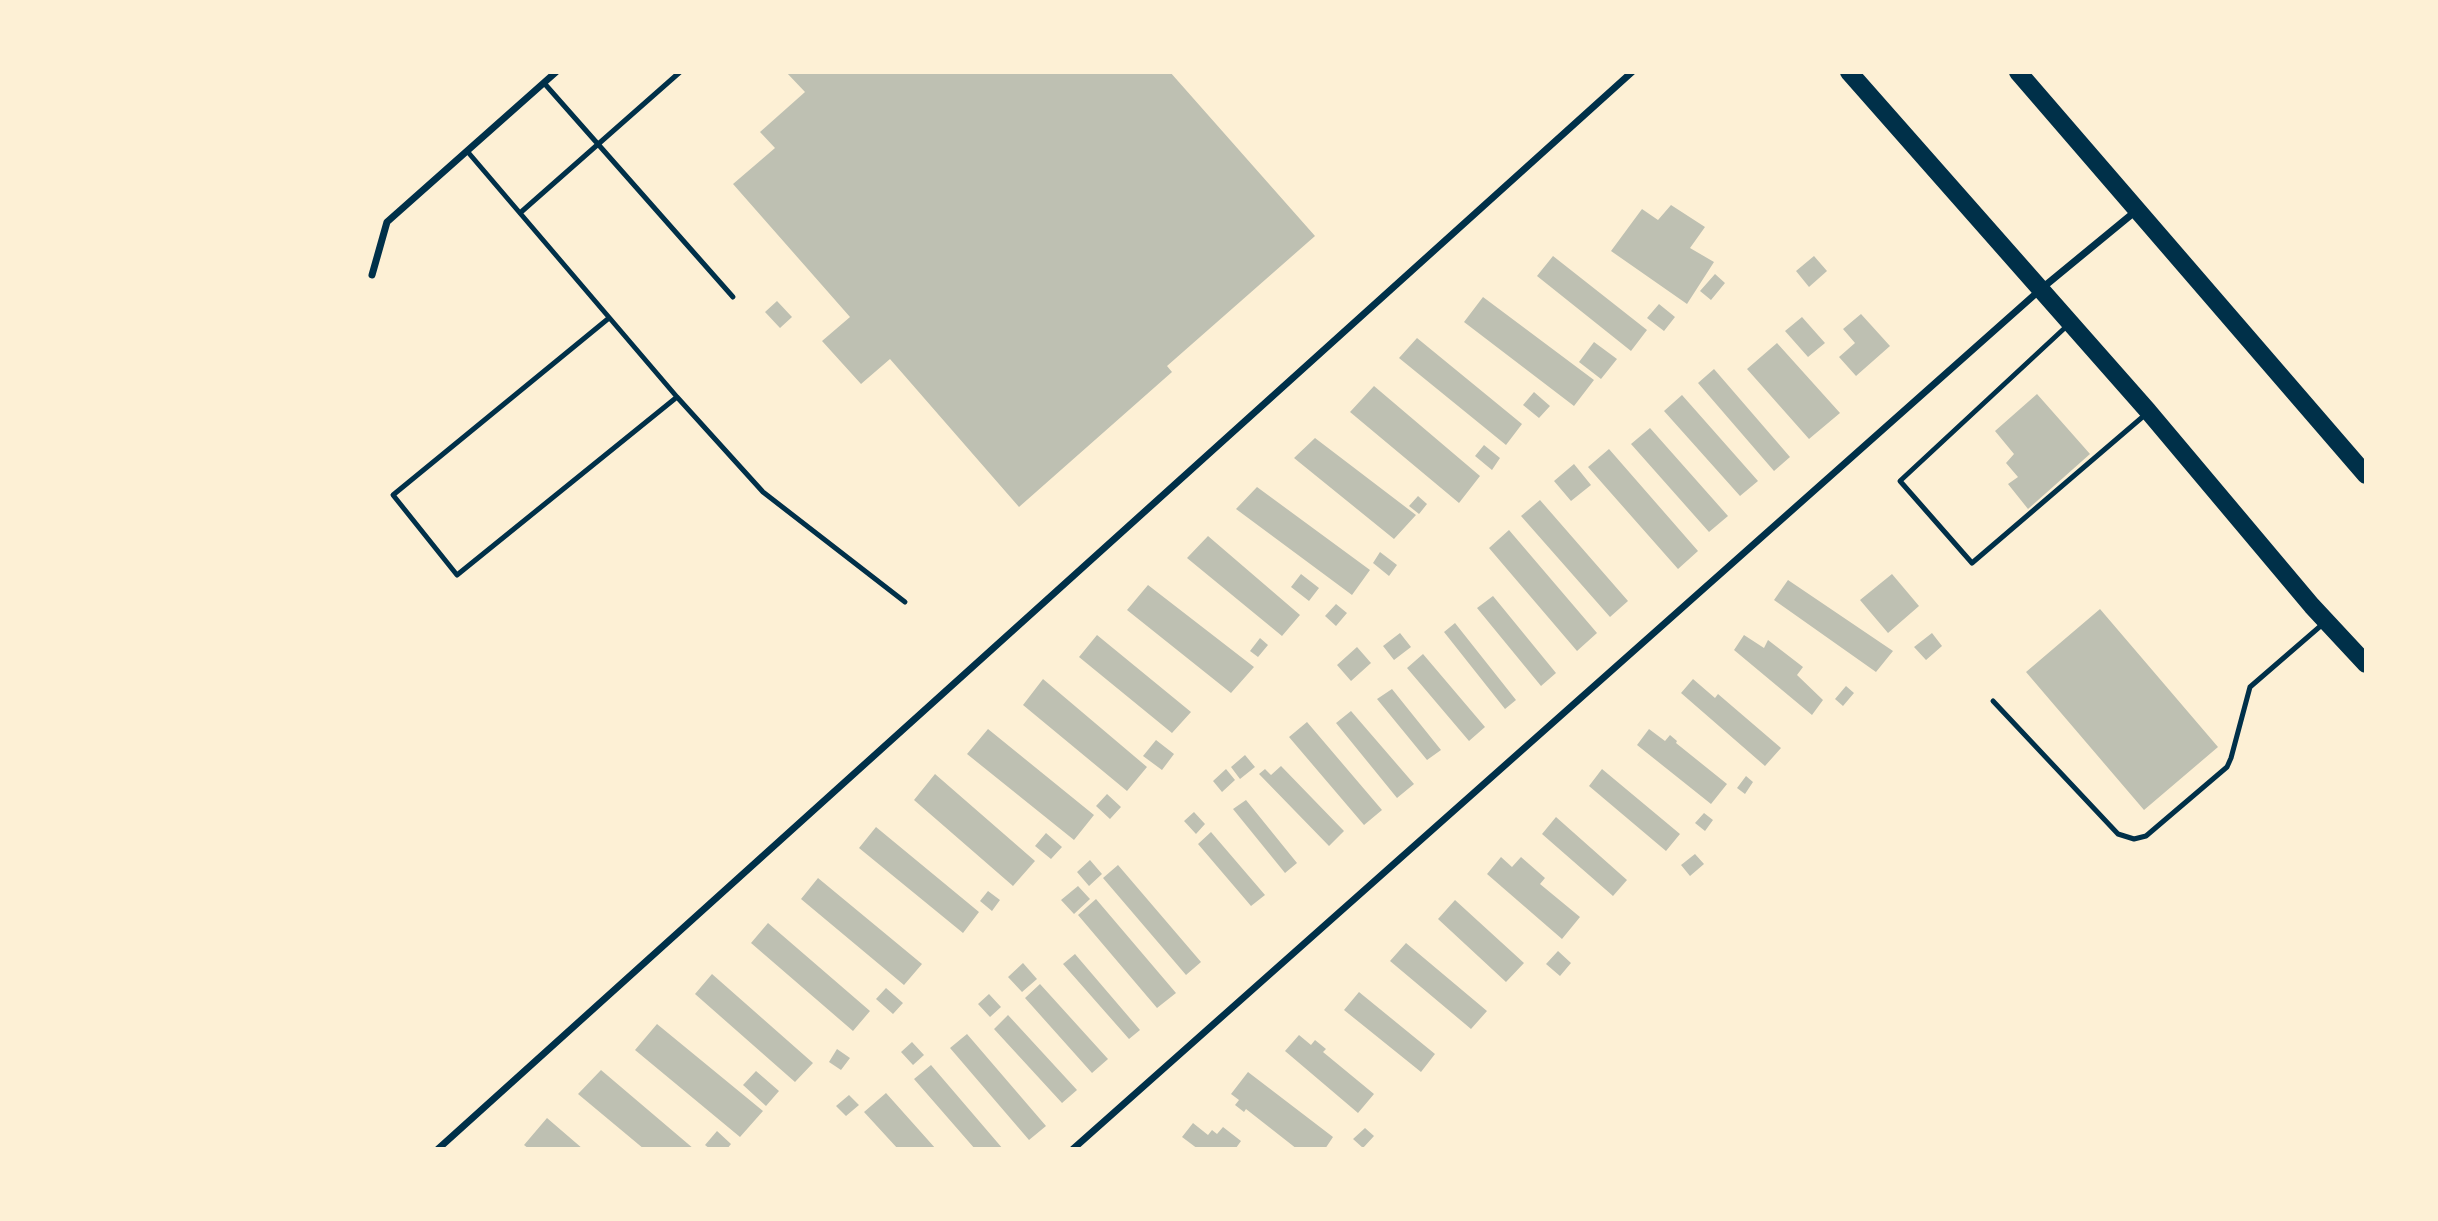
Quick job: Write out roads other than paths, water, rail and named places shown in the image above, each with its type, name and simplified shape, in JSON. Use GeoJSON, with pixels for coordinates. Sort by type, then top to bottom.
{"type":"FeatureCollection","features":[{"type":"Feature","properties":{"kind":"main road"},"geometry":{"type":"LineString","coordinates":[[1849,72],[2042,289],[2366,663]]}},
{"type":"Feature","properties":{"kind":"main road"},"geometry":{"type":"LineString","coordinates":[[2018,72],[2366,475]]}},
{"type":"Feature","properties":{"kind":"street"},"geometry":{"type":"LineString","coordinates":[[372,275],[387,222],[556,72]]}},
{"type":"Feature","properties":{"kind":"street"},"geometry":{"type":"LineString","coordinates":[[438,1149],[1632,72]]}},
{"type":"Feature","properties":{"kind":"street"},"geometry":{"type":"LineString","coordinates":[[1073,1149],[2042,289],[2138,209]]}},
{"type":"Feature","properties":{"kind":"lane"},"geometry":{"type":"LineString","coordinates":[[520,213],[680,72]]}},
{"type":"Feature","properties":{"kind":"lane"},"geometry":{"type":"LineString","coordinates":[[544,83],[733,296]]}},
{"type":"Feature","properties":{"kind":"lane"},"geometry":{"type":"LineString","coordinates":[[467,151],[677,397],[763,492],[905,602]]}},
{"type":"Feature","properties":{"kind":"lane"},"geometry":{"type":"LineString","coordinates":[[609,317],[393,495],[457,575],[677,397]]}},
{"type":"Feature","properties":{"kind":"lane"},"geometry":{"type":"LineString","coordinates":[[2070,323],[1900,481],[1972,563],[2148,411]]}},
{"type":"Feature","properties":{"kind":"lane"},"geometry":{"type":"LineString","coordinates":[[1993,701],[2118,834],[2134,839],[2146,836],[2227,767],[2250,687],[2326,620]]}}]}
